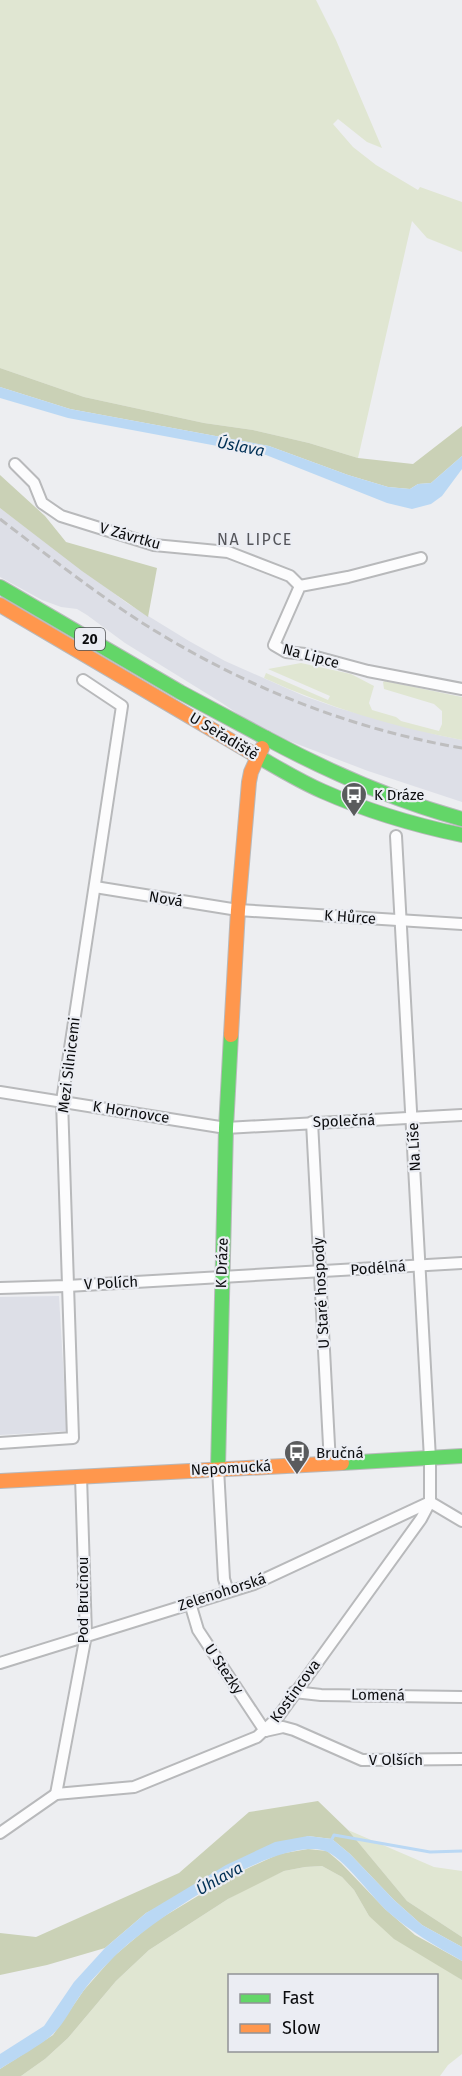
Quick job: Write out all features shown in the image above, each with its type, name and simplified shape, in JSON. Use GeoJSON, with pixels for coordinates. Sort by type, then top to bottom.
{"type":"FeatureCollection","features":[{"type":"Feature","properties":{"kind":"main road","name":"U Seřadiště"},"geometry":{"type":"LineString","coordinates":[[0,587],[180,692],[330,772],[380,794],[435,813],[462,819]]}},
{"type":"Feature","properties":{"kind":"main road","name":"U Seřadiště"},"geometry":{"type":"LineString","coordinates":[[0,605],[257,756],[321,791],[370,810],[462,836]]}},
{"type":"Feature","properties":{"kind":"main road","name":"K Dráze"},"geometry":{"type":"LineString","coordinates":[[218,1468],[226,1128],[238,910],[249,782],[257,756],[266,738]]}},
{"type":"Feature","properties":{"kind":"main road","name":"Nepomucká"},"geometry":{"type":"LineString","coordinates":[[0,1481],[462,1456]]}},
{"type":"Feature","properties":{"kind":"street","name":"V Závrtku"},"geometry":{"type":"LineString","coordinates":[[15,464],[34,483],[42,503],[61,516],[154,545],[228,552],[290,576],[300,586]]}},
{"type":"Feature","properties":{"kind":"street"},"geometry":{"type":"LineString","coordinates":[[300,586],[348,577],[421,558]]}},
{"type":"Feature","properties":{"kind":"street","name":"Na Lipce"},"geometry":{"type":"LineString","coordinates":[[300,586],[280,627],[274,645],[277,648],[368,671],[462,689]]}},
{"type":"Feature","properties":{"kind":"street","name":"Mezi Silnicemi"},"geometry":{"type":"LineString","coordinates":[[0,1443],[73,1438],[62,1101],[122,706],[83,680]]}},
{"type":"Feature","properties":{"kind":"street","name":"Na Líše"},"geometry":{"type":"LineString","coordinates":[[396,836],[430,1459]]}},
{"type":"Feature","properties":{"kind":"street","name":"Nová"},"geometry":{"type":"LineString","coordinates":[[95,887],[238,910]]}},
{"type":"Feature","properties":{"kind":"street","name":"K Hůrce"},"geometry":{"type":"LineString","coordinates":[[238,910],[462,924]]}},
{"type":"Feature","properties":{"kind":"street","name":"K Hornovce"},"geometry":{"type":"LineString","coordinates":[[0,1092],[226,1128]]}},
{"type":"Feature","properties":{"kind":"street","name":"Společná"},"geometry":{"type":"LineString","coordinates":[[226,1128],[462,1115]]}},
{"type":"Feature","properties":{"kind":"street","name":"U Staré hospody"},"geometry":{"type":"LineString","coordinates":[[312,1122],[330,1464]]}},
{"type":"Feature","properties":{"kind":"street","name":"Podélná"},"geometry":{"type":"LineString","coordinates":[[221,1277],[462,1263]]}},
{"type":"Feature","properties":{"kind":"street","name":"V Polích"},"geometry":{"type":"LineString","coordinates":[[0,1288],[221,1277]]}},
{"type":"Feature","properties":{"kind":"street"},"geometry":{"type":"LineString","coordinates":[[430,1459],[430,1502],[462,1521]]}},
{"type":"Feature","properties":{"kind":"street"},"geometry":{"type":"LineString","coordinates":[[218,1468],[224,1579],[228,1591]]}},
{"type":"Feature","properties":{"kind":"street","name":"Pod Bručnou"},"geometry":{"type":"LineString","coordinates":[[56,1794],[86,1635],[81,1476]]}},
{"type":"Feature","properties":{"kind":"street","name":"Zelenohorská"},"geometry":{"type":"LineString","coordinates":[[0,1663],[254,1584],[430,1502]]}},
{"type":"Feature","properties":{"kind":"street","name":"Kostincova"},"geometry":{"type":"LineString","coordinates":[[0,1833],[56,1794],[134,1787],[244,1743],[265,1731],[278,1717],[421,1519],[430,1502]]}},
{"type":"Feature","properties":{"kind":"street","name":"U Stezky"},"geometry":{"type":"LineString","coordinates":[[190,1603],[198,1630],[265,1731]]}},
{"type":"Feature","properties":{"kind":"street","name":"Lomená"},"geometry":{"type":"LineString","coordinates":[[294,1692],[321,1695],[462,1696]]}},
{"type":"Feature","properties":{"kind":"street","name":"V Olších"},"geometry":{"type":"LineString","coordinates":[[265,1731],[284,1728],[294,1730],[362,1760],[462,1759]]}},
{"type":"Feature","properties":{"kind":"shaded area"},"geometry":{"type":"Polygon","coordinates":[[[0,508],[127,603],[225,661],[304,696],[338,708],[462,740],[462,802],[368,771],[263,731],[125,643],[77,609],[61,607],[42,600],[0,577],[0,508]]]}},
{"type":"Feature","properties":{"kind":"shaded area"},"geometry":{"type":"Polygon","coordinates":[[[59,1296],[67,1431],[0,1435],[0,1297],[59,1296]]]}},
{"type":"Feature","properties":{"kind":"green space"},"geometry":{"type":"Polygon","coordinates":[[[0,0],[316,0],[336,40],[382,148],[367,142],[338,119],[333,124],[353,147],[376,165],[418,190],[420,187],[462,202],[462,252],[427,238],[412,221],[358,458],[309,443],[253,430],[204,423],[84,397],[0,368],[0,0]]]}},
{"type":"Feature","properties":{"kind":"green space"},"geometry":{"type":"Polygon","coordinates":[[[0,368],[84,397],[204,423],[253,430],[309,443],[358,458],[413,464],[462,426],[462,456],[431,483],[418,484],[410,489],[388,487],[269,446],[70,409],[0,387],[0,368]]]}},
{"type":"Feature","properties":{"kind":"green space"},"geometry":{"type":"Polygon","coordinates":[[[0,475],[45,516],[66,542],[157,568],[148,617],[82,571],[0,508],[0,475]]]}},
{"type":"Feature","properties":{"kind":"green space"},"geometry":{"type":"Polygon","coordinates":[[[301,663],[351,674],[374,686],[369,703],[372,710],[396,717],[401,721],[439,731],[442,724],[442,711],[434,704],[384,689],[383,682],[462,697],[462,740],[361,715],[264,678],[266,673],[328,700],[330,696],[268,669],[301,663]]]}},
{"type":"Feature","properties":{"kind":"green space"},"geometry":{"type":"Polygon","coordinates":[[[318,1801],[348,1830],[407,1901],[462,1937],[462,1947],[422,1925],[332,1839],[308,1836],[146,1913],[105,1948],[47,1965],[0,1975],[0,1933],[36,1937],[179,1873],[249,1812],[318,1801]]]}},
{"type":"Feature","properties":{"kind":"green space"},"geometry":{"type":"Polygon","coordinates":[[[348,1830],[434,1867],[462,1871],[462,1937],[407,1901],[348,1830]]]}},
{"type":"Feature","properties":{"kind":"green space"},"geometry":{"type":"Polygon","coordinates":[[[308,1849],[327,1851],[385,1909],[415,1935],[462,1961],[462,1980],[394,1939],[369,1916],[354,1890],[342,1877],[322,1866],[284,1871],[228,1899],[149,1950],[116,1981],[68,2038],[45,2059],[21,2076],[0,2076],[0,2069],[53,2035],[84,1990],[113,1957],[153,1923],[231,1876],[279,1854],[308,1849]]]}},
{"type":"Feature","properties":{"kind":"green space"},"geometry":{"type":"Polygon","coordinates":[[[322,1866],[342,1877],[354,1890],[369,1916],[462,1980],[462,2054],[448,2065],[440,2076],[21,2076],[45,2059],[68,2038],[116,1981],[149,1950],[228,1899],[284,1871],[322,1866]]]}},
{"type":"Feature","properties":{"kind":"water","name":"Úslava"},"geometry":{"type":"Polygon","coordinates":[[[0,387],[70,409],[269,446],[388,487],[410,489],[418,484],[431,483],[462,456],[462,469],[442,496],[431,504],[412,509],[387,503],[266,455],[68,418],[0,398],[0,387]]]}},
{"type":"Feature","properties":{"kind":"water","name":"Úhlava"},"geometry":{"type":"Polygon","coordinates":[[[308,1836],[332,1839],[422,1925],[462,1947],[462,1961],[396,1919],[332,1854],[325,1851],[303,1850],[276,1856],[213,1886],[152,1925],[96,1976],[53,2034],[0,2069],[0,2054],[44,2026],[74,1982],[105,1948],[146,1913],[226,1865],[275,1842],[308,1836]]]}},
{"type":"Feature","properties":{"kind":"waterway"},"geometry":{"type":"LineString","coordinates":[[331,1841],[334,1835],[430,1852],[462,1851]]}},
{"type":"Feature","properties":{"kind":"railway"},"geometry":{"type":"LineString","coordinates":[[0,519],[125,612],[181,646],[257,685],[297,702],[378,729],[462,748]]}},
{"type":"Feature","properties":{"kind":"traffic: fast"},"geometry":{"type":"LineString","coordinates":[[0,587],[180,692],[266,738]]}},
{"type":"Feature","properties":{"kind":"traffic: fast"},"geometry":{"type":"LineString","coordinates":[[266,738],[362,784],[462,819]]}},
{"type":"Feature","properties":{"kind":"traffic: fast"},"geometry":{"type":"LineString","coordinates":[[257,756],[305,783],[356,805],[408,822],[462,835]]}},
{"type":"Feature","properties":{"kind":"traffic: fast"},"geometry":{"type":"LineString","coordinates":[[218,1468],[226,1128],[231,1035]]}},
{"type":"Feature","properties":{"kind":"traffic: fast"},"geometry":{"type":"LineString","coordinates":[[342,1463],[462,1456]]}},
{"type":"Feature","properties":{"kind":"traffic: slow"},"geometry":{"type":"LineString","coordinates":[[0,605],[257,756]]}},
{"type":"Feature","properties":{"kind":"traffic: slow"},"geometry":{"type":"LineString","coordinates":[[231,1035],[238,910],[249,782],[262,748]]}},
{"type":"Feature","properties":{"kind":"traffic: slow"},"geometry":{"type":"LineString","coordinates":[[0,1481],[342,1463]]}},
{"type":"Feature","properties":{"kind":"place","name":"K Dráze"},"geometry":{"type":"Point","coordinates":[354,818]}},
{"type":"Feature","properties":{"kind":"place","name":"Bručná"},"geometry":{"type":"Point","coordinates":[297,1476]}},
{"type":"Feature","properties":{"kind":"district","name":"NA LIPCE"},"geometry":{"type":"Point","coordinates":[255,539]}}]}
